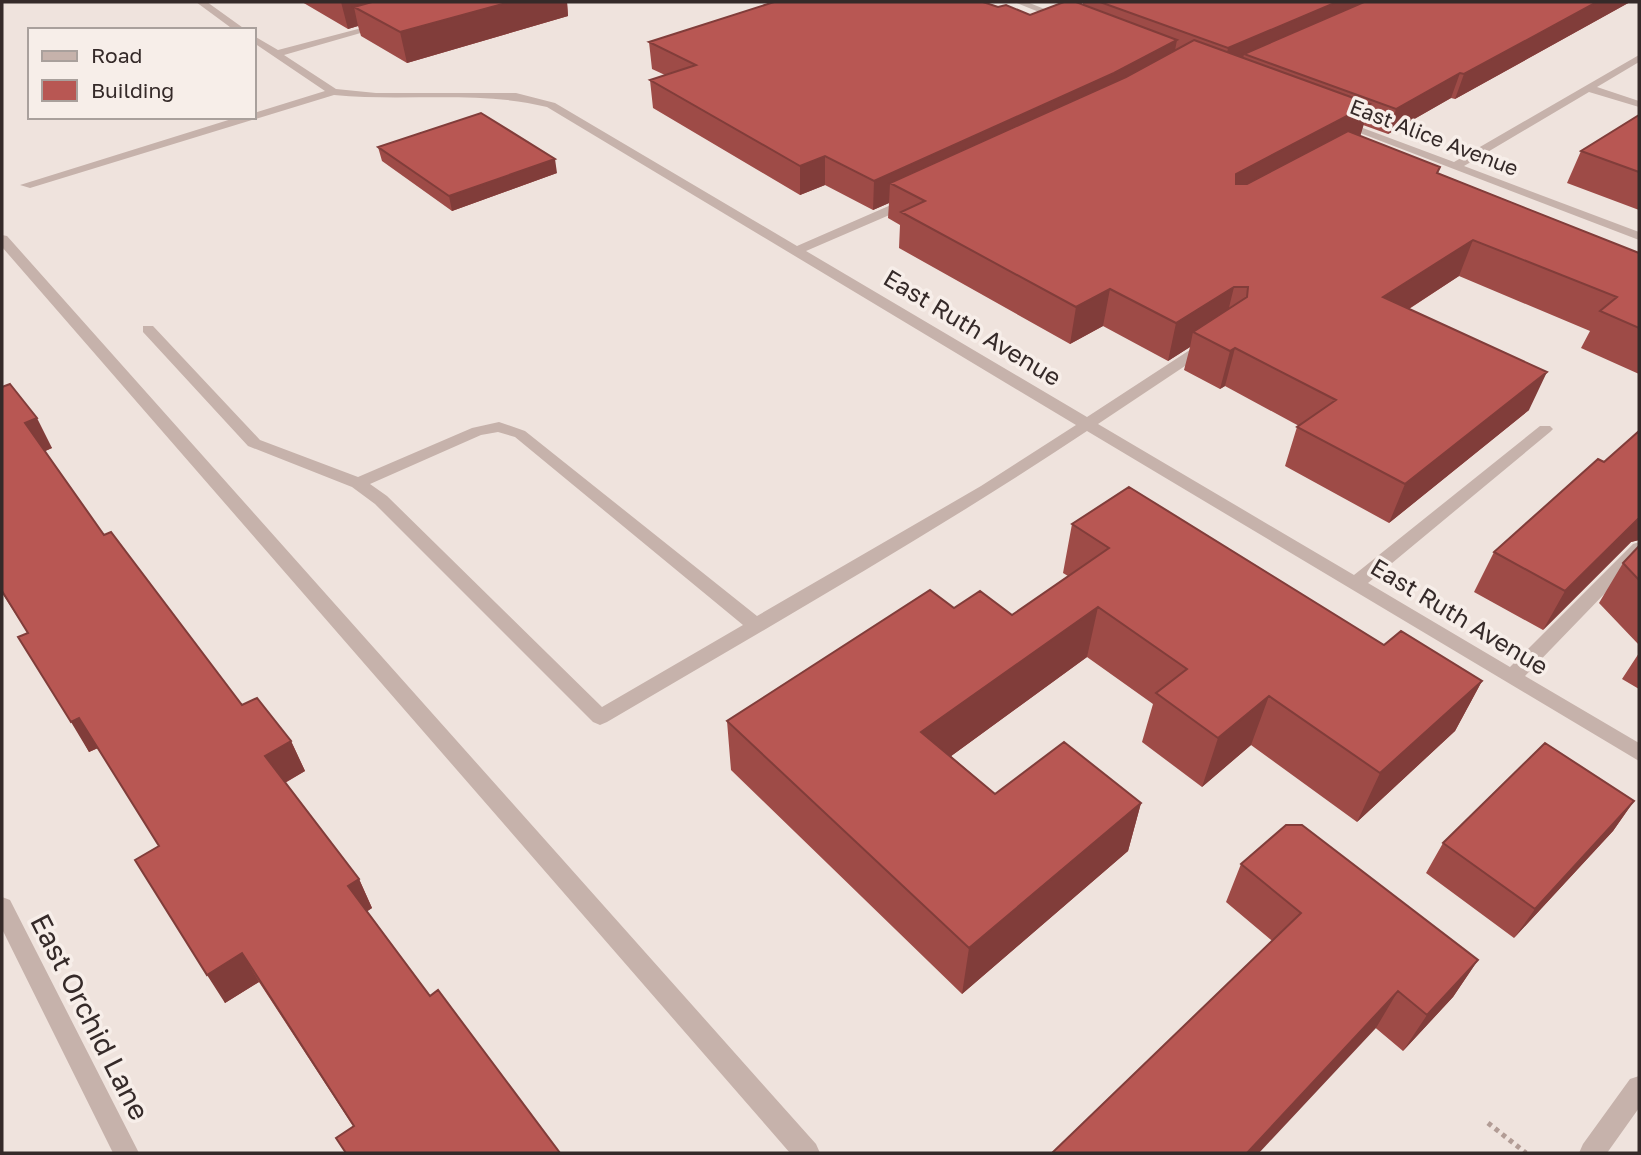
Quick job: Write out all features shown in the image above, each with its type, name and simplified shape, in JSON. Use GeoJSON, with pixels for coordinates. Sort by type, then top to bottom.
{"type":"FeatureCollection","features":[{"type":"Feature","properties":{"kind":"street"},"geometry":{"type":"LineString","coordinates":[[204,2],[238,28]]}},
{"type":"Feature","properties":{"kind":"street"},"geometry":{"type":"LineString","coordinates":[[1019,2],[1073,22]]}},
{"type":"Feature","properties":{"kind":"street"},"geometry":{"type":"LineString","coordinates":[[1038,9],[1057,2]]}},
{"type":"Feature","properties":{"kind":"street"},"geometry":{"type":"LineString","coordinates":[[275,54],[390,23]]}},
{"type":"Feature","properties":{"kind":"street"},"geometry":{"type":"LineString","coordinates":[[256,40],[333,92]]}},
{"type":"Feature","properties":{"kind":"street"},"geometry":{"type":"LineString","coordinates":[[1455,166],[1639,58]]}},
{"type":"Feature","properties":{"kind":"street"},"geometry":{"type":"LineString","coordinates":[[1588,88],[1639,104]]}},
{"type":"Feature","properties":{"kind":"street"},"geometry":{"type":"LineString","coordinates":[[256,116],[333,92]]}},
{"type":"Feature","properties":{"kind":"street","name":"East Ruth Avenue"},"geometry":{"type":"LineString","coordinates":[[333,92],[533,98],[561,110],[1639,753]]}},
{"type":"Feature","properties":{"kind":"street","name":"East Alice Avenue"},"geometry":{"type":"LineString","coordinates":[[1325,117],[1370,139],[1455,166],[1639,236]]}},
{"type":"Feature","properties":{"kind":"street"},"geometry":{"type":"LineString","coordinates":[[26,185],[245,119]]}},
{"type":"Feature","properties":{"kind":"street"},"geometry":{"type":"LineString","coordinates":[[795,251],[919,197]]}},
{"type":"Feature","properties":{"kind":"street"},"geometry":{"type":"LineString","coordinates":[[2,239],[807,1153]]}},
{"type":"Feature","properties":{"kind":"street"},"geometry":{"type":"LineString","coordinates":[[148,328],[254,443],[358,482],[380,500],[600,717],[987,490],[1221,336]]}},
{"type":"Feature","properties":{"kind":"street"},"geometry":{"type":"LineString","coordinates":[[358,482],[477,431],[499,427],[520,434],[757,626]]}},
{"type":"Feature","properties":{"kind":"street"},"geometry":{"type":"LineString","coordinates":[[1356,584],[1545,429]]}},
{"type":"Feature","properties":{"kind":"street"},"geometry":{"type":"LineString","coordinates":[[1512,677],[1639,548]]}},
{"type":"Feature","properties":{"kind":"street","name":"East Orchid Lane"},"geometry":{"type":"LineString","coordinates":[[2,908],[126,1153]]}},
{"type":"Feature","properties":{"kind":"street"},"geometry":{"type":"LineString","coordinates":[[1592,1153],[1639,1088]]}},
{"type":"Feature","properties":{"kind":"path"},"geometry":{"type":"LineString","coordinates":[[1488,1123],[1526,1153]]}},
{"type":"Feature","properties":{"kind":"building"},"geometry":{"type":"Polygon","coordinates":[[[372,2],[510,2],[400,32],[354,7],[372,2]]]}},
{"type":"Feature","properties":{"kind":"building"},"geometry":{"type":"Polygon","coordinates":[[[774,2],[983,2],[998,7],[1006,5],[1030,15],[1064,2],[1076,2],[1177,40],[1114,73],[874,181],[825,156],[800,166],[650,80],[696,65],[649,42],[774,2]]]}},
{"type":"Feature","properties":{"kind":"building"},"geometry":{"type":"Polygon","coordinates":[[[1100,2],[1337,2],[1228,48],[1100,2]]]}},
{"type":"Feature","properties":{"kind":"building"},"geometry":{"type":"Polygon","coordinates":[[[1364,2],[1597,2],[1396,109],[1244,54],[1364,2]]]}},
{"type":"Feature","properties":{"kind":"building"},"geometry":{"type":"Polygon","coordinates":[[[1194,40],[1370,104],[1236,174],[1236,184],[1247,184],[1348,131],[1440,167],[1437,173],[1639,253],[1639,328],[1600,311],[1617,297],[1473,240],[1383,297],[1547,372],[1405,484],[1297,427],[1336,400],[1235,348],[1230,351],[1193,332],[1247,297],[1248,287],[1234,287],[1176,323],[1110,289],[1076,307],[901,212],[925,201],[890,183],[1126,77],[1194,40]]]}},
{"type":"Feature","properties":{"kind":"building"},"geometry":{"type":"Polygon","coordinates":[[[481,113],[555,159],[449,196],[378,147],[481,113]]]}},
{"type":"Feature","properties":{"kind":"building"},"geometry":{"type":"Polygon","coordinates":[[[1639,115],[1639,172],[1581,151],[1639,115]]]}},
{"type":"Feature","properties":{"kind":"building"},"geometry":{"type":"Polygon","coordinates":[[[10,384],[37,418],[25,423],[104,535],[111,532],[242,705],[257,698],[291,741],[265,756],[359,879],[348,886],[430,996],[438,990],[560,1153],[346,1153],[336,1138],[354,1126],[242,953],[207,975],[135,860],[159,846],[79,718],[71,722],[18,637],[28,633],[2,591],[2,387],[10,384]]]}},
{"type":"Feature","properties":{"kind":"building"},"geometry":{"type":"Polygon","coordinates":[[[1639,431],[1639,518],[1565,591],[1494,552],[1598,459],[1604,462],[1639,431]]]}},
{"type":"Feature","properties":{"kind":"building"},"geometry":{"type":"Polygon","coordinates":[[[1129,487],[1384,645],[1401,631],[1482,681],[1380,773],[1269,696],[1218,738],[1156,693],[1187,669],[1098,607],[921,732],[995,794],[1064,742],[1141,803],[969,948],[727,721],[930,590],[954,608],[980,591],[1012,615],[1109,548],[1072,524],[1129,487]]]}},
{"type":"Feature","properties":{"kind":"building"},"geometry":{"type":"Polygon","coordinates":[[[1639,546],[1639,580],[1623,563],[1639,546]]]}},
{"type":"Feature","properties":{"kind":"building"},"geometry":{"type":"Polygon","coordinates":[[[1545,743],[1634,801],[1535,909],[1443,843],[1545,743]]]}},
{"type":"Feature","properties":{"kind":"building"},"geometry":{"type":"Polygon","coordinates":[[[1286,825],[1302,825],[1478,960],[1427,1015],[1398,991],[1247,1153],[1052,1153],[1301,913],[1241,864],[1286,825]]]}}]}
